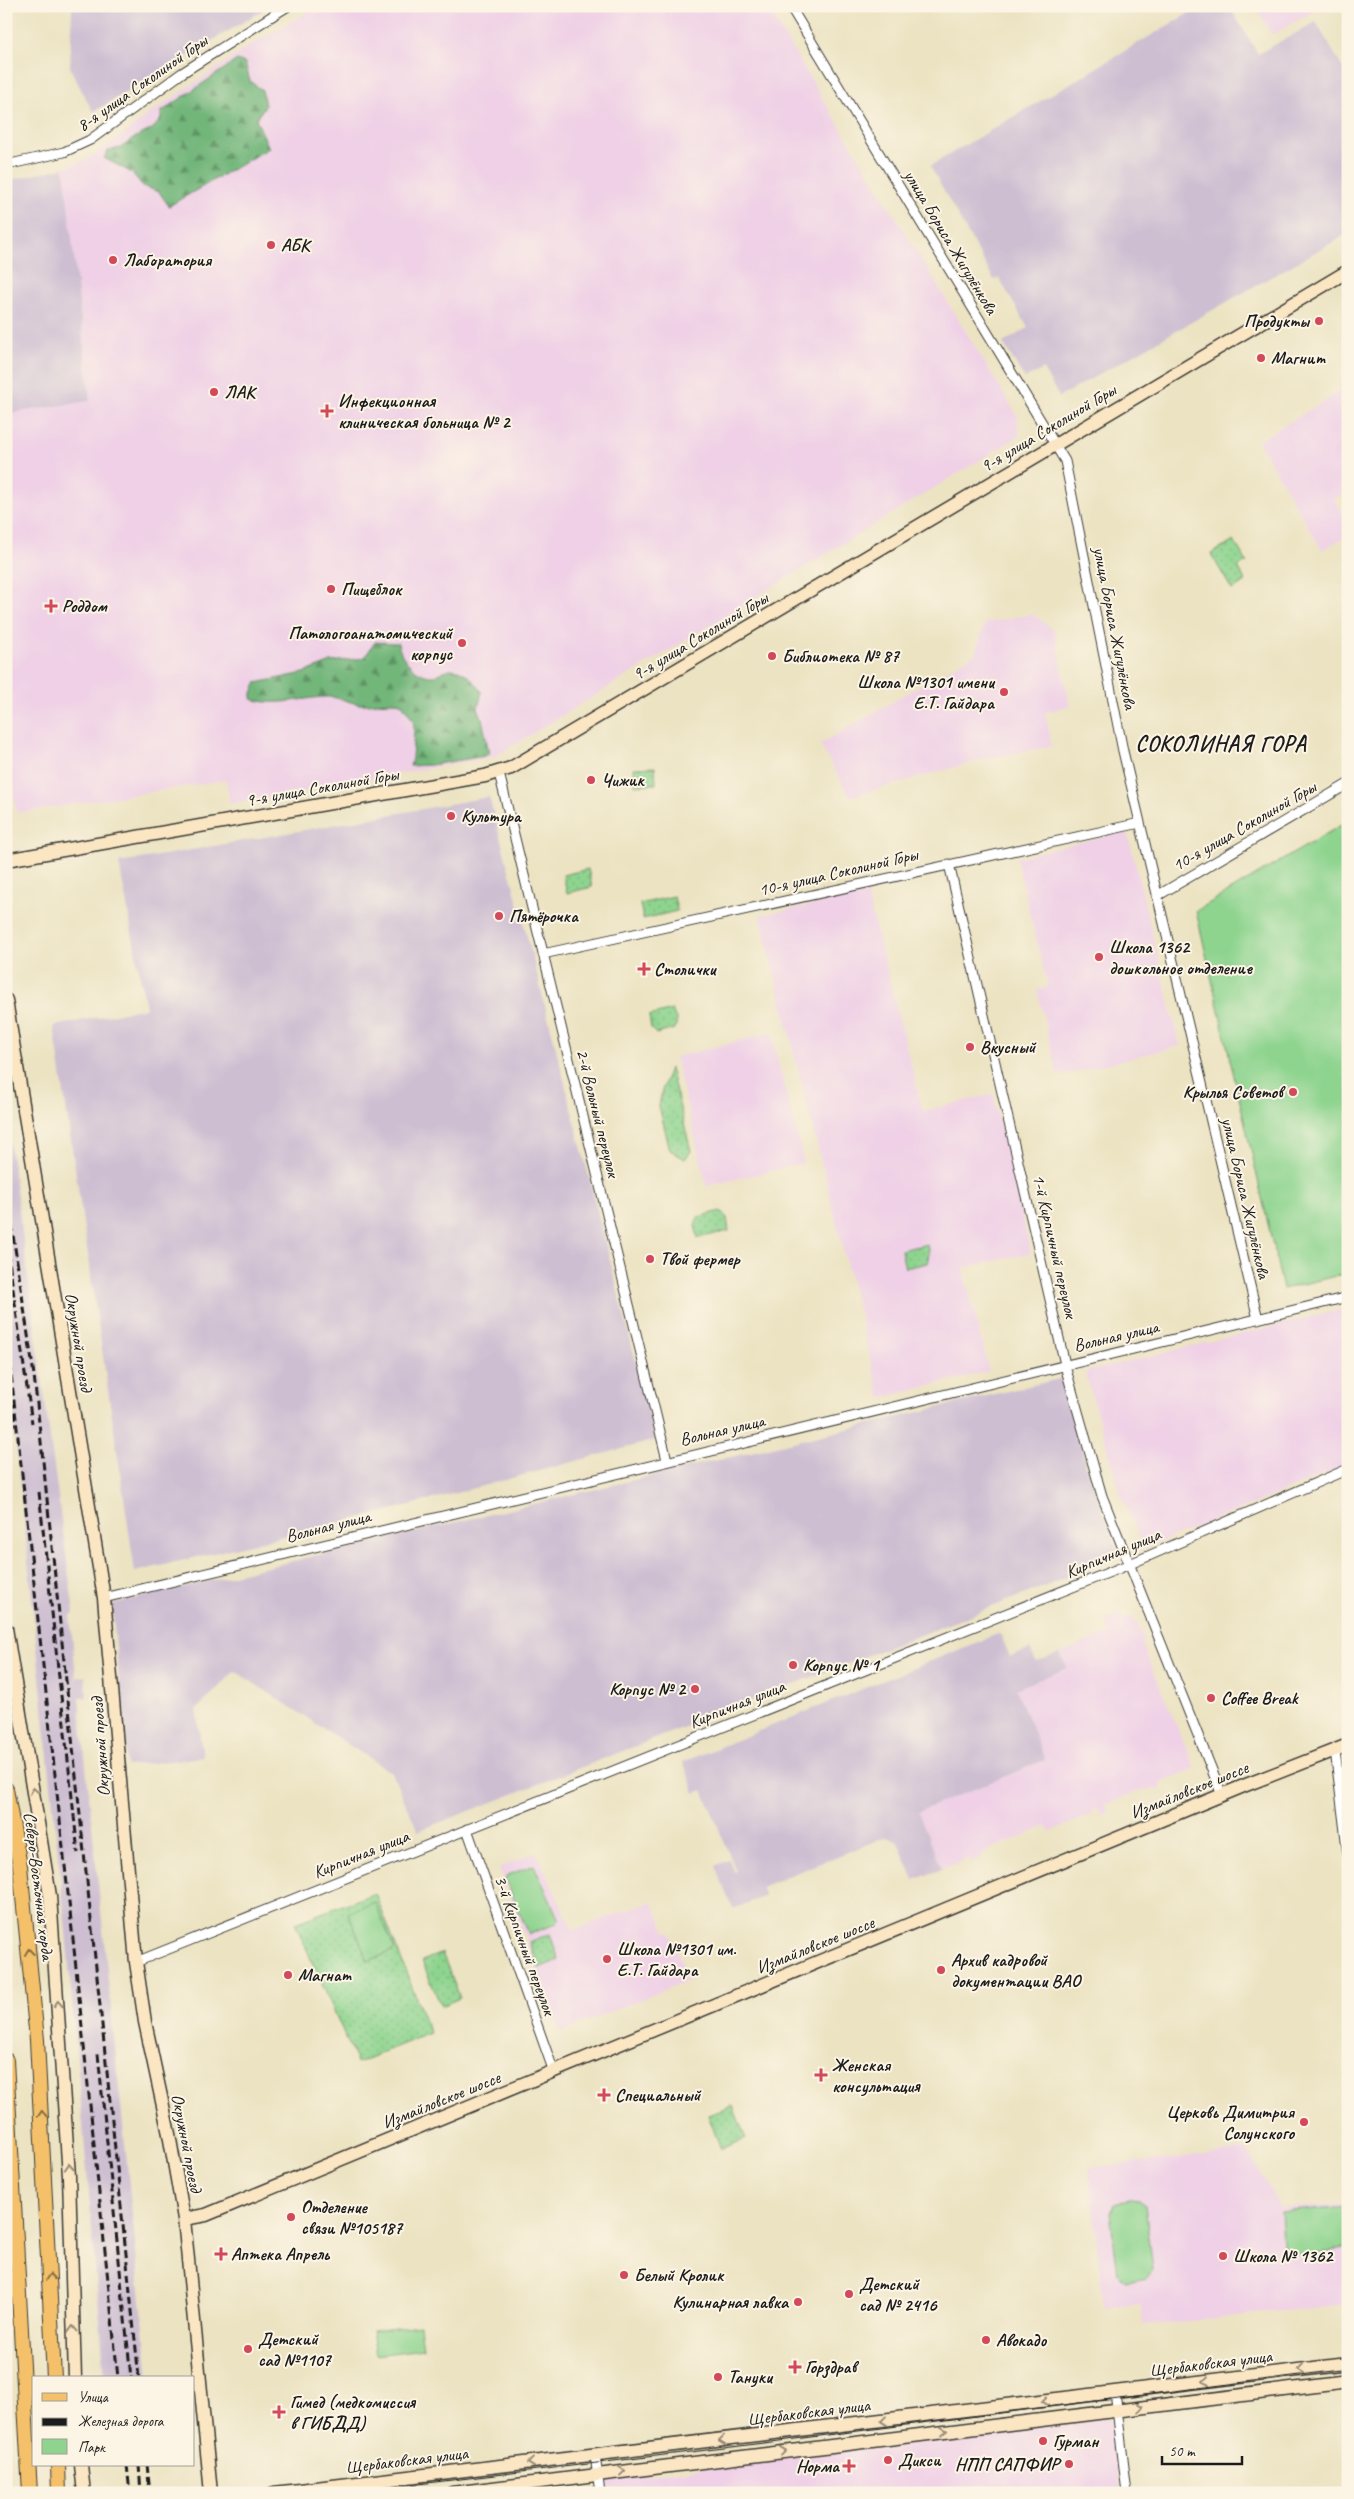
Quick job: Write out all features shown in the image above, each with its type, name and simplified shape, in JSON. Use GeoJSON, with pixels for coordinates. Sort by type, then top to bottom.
{"type":"FeatureCollection","features":[{"type":"Feature","properties":{"kind":"main road","name":"9-я улица Соколиной Горы"},"geometry":{"type":"LineString","coordinates":[[6,860],[499,773],[525,761],[1348,271]]}},
{"type":"Feature","properties":{"kind":"main road","name":"Окружной проезд"},"geometry":{"type":"LineString","coordinates":[[6,1000],[104,1598],[136,1962],[145,2022],[169,2134],[184,2219],[211,2493]]}},
{"type":"Feature","properties":{"kind":"main road"},"geometry":{"type":"LineString","coordinates":[[6,1628],[50,1896],[69,2176],[75,2376]]}},
{"type":"Feature","properties":{"kind":"main road","name":"Измайловское шоссе"},"geometry":{"type":"LineString","coordinates":[[184,2219],[206,2216],[1222,1795],[1348,1745]]}},
{"type":"Feature","properties":{"kind":"main road","name":"Северо-Восточная хорда"},"geometry":{"type":"LineString","coordinates":[[6,1789],[20,1866],[37,2040],[54,2376]]}},
{"type":"Feature","properties":{"kind":"main road"},"geometry":{"type":"LineString","coordinates":[[6,2060],[30,2493]]}},
{"type":"Feature","properties":{"kind":"main road","name":"Щербаковская улица"},"geometry":{"type":"LineString","coordinates":[[274,2493],[1348,2364]]}},
{"type":"Feature","properties":{"kind":"main road","name":"Щербаковская улица"},"geometry":{"type":"LineString","coordinates":[[452,2493],[1348,2382]]}},
{"type":"Feature","properties":{"kind":"main road"},"geometry":{"type":"LineString","coordinates":[[58,2466],[59,2493]]}},
{"type":"Feature","properties":{"kind":"main road"},"geometry":{"type":"LineString","coordinates":[[81,2466],[84,2493]]}},
{"type":"Feature","properties":{"kind":"street","name":"8-я улица Соколиной Горы"},"geometry":{"type":"LineString","coordinates":[[6,165],[64,152],[90,140],[182,73],[288,6]]}},
{"type":"Feature","properties":{"kind":"street","name":"улица Бориса Жигулёнкова"},"geometry":{"type":"LineString","coordinates":[[790,6],[1065,461],[1116,717],[1258,1318]]}},
{"type":"Feature","properties":{"kind":"street","name":"2-й Вольный переулок"},"geometry":{"type":"LineString","coordinates":[[499,773],[667,1460]]}},
{"type":"Feature","properties":{"kind":"street","name":"10-я улица Соколиной Горы"},"geometry":{"type":"LineString","coordinates":[[1157,896],[1348,784]]}},
{"type":"Feature","properties":{"kind":"street","name":"10-я улица Соколиной Горы"},"geometry":{"type":"LineString","coordinates":[[543,954],[1140,823]]}},
{"type":"Feature","properties":{"kind":"street","name":"1-й Кирпичный переулок"},"geometry":{"type":"LineString","coordinates":[[949,864],[1066,1365],[1099,1489],[1222,1795]]}},
{"type":"Feature","properties":{"kind":"street","name":"Вольная улица"},"geometry":{"type":"LineString","coordinates":[[104,1598],[667,1460],[1348,1297]]}},
{"type":"Feature","properties":{"kind":"street","name":"Кирпичная улица"},"geometry":{"type":"LineString","coordinates":[[136,1962],[226,1928],[466,1829],[1130,1564],[1348,1469]]}},
{"type":"Feature","properties":{"kind":"street"},"geometry":{"type":"LineString","coordinates":[[1335,1750],[1348,1856]]}},
{"type":"Feature","properties":{"kind":"street","name":"3-й Кирпичный переулок"},"geometry":{"type":"LineString","coordinates":[[466,1829],[554,2072]]}},
{"type":"Feature","properties":{"kind":"street"},"geometry":{"type":"LineString","coordinates":[[1116,2392],[1127,2493]]}},
{"type":"Feature","properties":{"kind":"street"},"geometry":{"type":"LineString","coordinates":[[595,2455],[600,2493]]}},
{"type":"Feature","properties":{"kind":"shaded area"},"geometry":{"type":"Polygon","coordinates":[[[72,6],[270,6],[93,112],[70,68],[72,6]]]}},
{"type":"Feature","properties":{"kind":"shaded area","name":"Инфекционная клиническая больница № 2"},"geometry":{"type":"Polygon","coordinates":[[[318,6],[766,6],[1018,417],[1019,436],[496,756],[230,804],[226,780],[17,813],[6,755],[6,414],[90,401],[64,168],[86,160],[121,137],[147,115],[248,47],[318,6]]]}},
{"type":"Feature","properties":{"kind":"shaded area"},"geometry":{"type":"Polygon","coordinates":[[[1201,6],[1229,6],[1258,54],[1316,22],[1348,77],[1348,224],[1343,227],[1347,234],[1059,397],[1043,369],[1025,379],[1003,343],[1028,328],[999,278],[994,280],[930,166],[1201,6]]]}},
{"type":"Feature","properties":{"kind":"shaded area"},"geometry":{"type":"Polygon","coordinates":[[[1255,6],[1323,6],[1272,35],[1255,6]]]}},
{"type":"Feature","properties":{"kind":"shaded area"},"geometry":{"type":"Polygon","coordinates":[[[64,168],[90,401],[6,414],[6,181],[64,168]]]}},
{"type":"Feature","properties":{"kind":"shaded area"},"geometry":{"type":"Polygon","coordinates":[[[1348,387],[1348,491],[1334,499],[1348,523],[1348,535],[1322,550],[1258,441],[1348,387]]]}},
{"type":"Feature","properties":{"kind":"shaded area"},"geometry":{"type":"Polygon","coordinates":[[[1032,614],[1054,630],[1070,706],[1045,712],[1052,746],[980,760],[850,797],[820,744],[975,654],[985,623],[1032,614]]]}},
{"type":"Feature","properties":{"kind":"shaded area"},"geometry":{"type":"Polygon","coordinates":[[[489,797],[530,947],[656,1440],[399,1508],[135,1572],[54,1026],[146,1008],[119,863],[489,797]]]}},
{"type":"Feature","properties":{"kind":"shaded area","name":"Школа 1362 дошкольное отделение"},"geometry":{"type":"Polygon","coordinates":[[[1127,831],[1180,1046],[1058,1076],[1037,990],[1048,987],[1016,858],[1127,831]]]}},
{"type":"Feature","properties":{"kind":"shaded area"},"geometry":{"type":"Polygon","coordinates":[[[867,894],[923,1111],[993,1094],[1031,1253],[963,1268],[989,1371],[880,1398],[760,915],[867,894]]]}},
{"type":"Feature","properties":{"kind":"shaded area"},"geometry":{"type":"Polygon","coordinates":[[[771,1033],[804,1163],[707,1186],[675,1057],[771,1033]]]}},
{"type":"Feature","properties":{"kind":"shaded area"},"geometry":{"type":"Polygon","coordinates":[[[6,1116],[74,1613],[70,1616],[77,1686],[77,1677],[85,1676],[87,1697],[79,1698],[149,2376],[105,2376],[66,1932],[15,1433],[6,1379],[6,1116]]]}},
{"type":"Feature","properties":{"kind":"shaded area"},"geometry":{"type":"Polygon","coordinates":[[[1348,1308],[1348,1465],[1144,1549],[1121,1495],[1085,1372],[1348,1308]]]}},
{"type":"Feature","properties":{"kind":"shaded area"},"geometry":{"type":"Polygon","coordinates":[[[1063,1378],[1087,1469],[1120,1557],[418,1831],[392,1773],[235,1671],[196,1710],[203,1757],[127,1766],[112,1604],[1063,1378]]]}},
{"type":"Feature","properties":{"kind":"shaded area"},"geometry":{"type":"Polygon","coordinates":[[[1121,1613],[1124,1619],[1132,1616],[1134,1622],[1136,1621],[1145,1640],[1141,1642],[1195,1768],[1160,1783],[1162,1789],[1141,1790],[1105,1805],[1108,1813],[1101,1815],[1098,1808],[1091,1810],[1093,1814],[1050,1832],[1047,1826],[991,1849],[971,1864],[969,1858],[942,1869],[918,1812],[1045,1760],[1016,1689],[1067,1668],[1060,1653],[1110,1633],[1105,1620],[1121,1613]]]}},
{"type":"Feature","properties":{"kind":"shaded area"},"geometry":{"type":"Polygon","coordinates":[[[1000,1633],[1010,1657],[1030,1649],[1036,1662],[1060,1653],[1067,1668],[1016,1689],[1045,1760],[918,1812],[942,1869],[914,1880],[897,1840],[885,1837],[761,1887],[765,1896],[733,1909],[715,1866],[729,1860],[734,1872],[736,1871],[703,1790],[695,1793],[683,1762],[1000,1633]]]}},
{"type":"Feature","properties":{"kind":"shaded area","name":"Школа №1301 им. Е.Т. Гайдара"},"geometry":{"type":"Polygon","coordinates":[[[536,1852],[573,1930],[652,1901],[666,1932],[669,1931],[689,1980],[561,2032],[499,1868],[536,1852]]]}},
{"type":"Feature","properties":{"kind":"shaded area","name":"Школа № 1362"},"geometry":{"type":"Polygon","coordinates":[[[1247,2150],[1281,2208],[1348,2203],[1348,2304],[1143,2326],[1141,2304],[1104,2308],[1089,2168],[1247,2150]]]}},
{"type":"Feature","properties":{"kind":"shaded area"},"geometry":{"type":"Polygon","coordinates":[[[1107,2417],[1113,2426],[1121,2493],[604,2493],[603,2487],[607,2480],[1107,2417]]]}},
{"type":"Feature","properties":{"kind":"green space"},"geometry":{"type":"Polygon","coordinates":[[[237,60],[245,63],[250,81],[262,90],[265,106],[256,119],[269,148],[169,206],[159,192],[143,186],[132,173],[104,158],[108,151],[121,147],[152,129],[161,119],[161,112],[237,60]]]}},
{"type":"Feature","properties":{"kind":"green space"},"geometry":{"type":"Polygon","coordinates":[[[1234,541],[1247,562],[1238,567],[1246,582],[1232,590],[1211,554],[1234,541]]]}},
{"type":"Feature","properties":{"kind":"green space"},"geometry":{"type":"Polygon","coordinates":[[[375,642],[398,643],[402,655],[410,666],[421,673],[433,676],[449,669],[461,671],[473,680],[482,692],[478,708],[482,718],[489,753],[485,756],[431,765],[410,766],[414,725],[401,703],[359,704],[329,697],[279,702],[252,699],[256,683],[304,673],[331,662],[364,658],[375,642]]]}},
{"type":"Feature","properties":{"kind":"green space"},"geometry":{"type":"Polygon","coordinates":[[[655,767],[656,784],[635,785],[634,768],[655,767]]]}},
{"type":"Feature","properties":{"kind":"green space","name":"Крылья Советов"},"geometry":{"type":"Polygon","coordinates":[[[1348,821],[1348,1273],[1283,1289],[1196,911],[1348,821]]]}},
{"type":"Feature","properties":{"kind":"green space"},"geometry":{"type":"Polygon","coordinates":[[[588,869],[592,887],[567,893],[563,875],[588,869]]]}},
{"type":"Feature","properties":{"kind":"green space"},"geometry":{"type":"Polygon","coordinates":[[[674,896],[677,911],[643,919],[640,904],[674,896]]]}},
{"type":"Feature","properties":{"kind":"green space"},"geometry":{"type":"Polygon","coordinates":[[[672,1010],[677,1021],[675,1029],[656,1034],[651,1028],[649,1016],[672,1010]]]}},
{"type":"Feature","properties":{"kind":"green space"},"geometry":{"type":"Polygon","coordinates":[[[670,1068],[691,1151],[685,1159],[670,1150],[659,1106],[662,1090],[670,1068]]]}},
{"type":"Feature","properties":{"kind":"green space"},"geometry":{"type":"Polygon","coordinates":[[[721,1211],[727,1218],[729,1231],[698,1238],[695,1226],[698,1217],[721,1211]]]}},
{"type":"Feature","properties":{"kind":"green space"},"geometry":{"type":"Polygon","coordinates":[[[927,1244],[929,1254],[927,1263],[905,1268],[901,1250],[927,1244]]]}},
{"type":"Feature","properties":{"kind":"green space"},"geometry":{"type":"Polygon","coordinates":[[[534,1865],[559,1920],[556,1924],[529,1934],[505,1879],[508,1875],[534,1865]]]}},
{"type":"Feature","properties":{"kind":"green space"},"geometry":{"type":"Polygon","coordinates":[[[375,1893],[430,2033],[357,2063],[295,1923],[375,1893]]]}},
{"type":"Feature","properties":{"kind":"green space"},"geometry":{"type":"Polygon","coordinates":[[[375,1902],[395,1950],[368,1961],[348,1913],[375,1902]]]}},
{"type":"Feature","properties":{"kind":"green space"},"geometry":{"type":"Polygon","coordinates":[[[550,1934],[559,1960],[539,1968],[529,1942],[550,1934]]]}},
{"type":"Feature","properties":{"kind":"green space"},"geometry":{"type":"Polygon","coordinates":[[[442,1953],[460,1998],[441,2006],[422,1961],[442,1953]]]}},
{"type":"Feature","properties":{"kind":"green space"},"geometry":{"type":"Polygon","coordinates":[[[733,2106],[746,2139],[721,2149],[708,2115],[733,2106]]]}},
{"type":"Feature","properties":{"kind":"green space"},"geometry":{"type":"Polygon","coordinates":[[[1130,2199],[1138,2200],[1145,2205],[1153,2270],[1148,2278],[1125,2282],[1118,2274],[1110,2212],[1114,2203],[1130,2199]]]}},
{"type":"Feature","properties":{"kind":"green space"},"geometry":{"type":"Polygon","coordinates":[[[1348,2206],[1348,2249],[1284,2255],[1281,2212],[1348,2206]]]}},
{"type":"Feature","properties":{"kind":"green space"},"geometry":{"type":"Polygon","coordinates":[[[420,2325],[423,2349],[376,2355],[372,2331],[420,2325]]]}},
{"type":"Feature","properties":{"kind":"tram line"},"geometry":{"type":"LineString","coordinates":[[342,2493],[724,2448],[1348,2369]]}},
{"type":"Feature","properties":{"kind":"railway"},"geometry":{"type":"LineString","coordinates":[[6,1188],[34,1375],[139,2376]]}},
{"type":"Feature","properties":{"kind":"railway"},"geometry":{"type":"LineString","coordinates":[[6,1240],[32,1423]]}},
{"type":"Feature","properties":{"kind":"railway"},"geometry":{"type":"LineString","coordinates":[[6,1328],[73,1939],[118,2376]]}},
{"type":"Feature","properties":{"kind":"railway"},"geometry":{"type":"LineString","coordinates":[[39,1492],[78,1853]]}},
{"type":"Feature","properties":{"kind":"railway"},"geometry":{"type":"LineString","coordinates":[[98,2054],[131,2376]]}},
{"type":"Feature","properties":{"kind":"railway"},"geometry":{"type":"LineString","coordinates":[[127,2466],[130,2493]]}},
{"type":"Feature","properties":{"kind":"railway"},"geometry":{"type":"LineString","coordinates":[[139,2466],[141,2493]]}},
{"type":"Feature","properties":{"kind":"railway"},"geometry":{"type":"LineString","coordinates":[[147,2466],[150,2493]]}},
{"type":"Feature","properties":{"kind":"place","name":"АБК"},"geometry":{"type":"Point","coordinates":[271,245]}},
{"type":"Feature","properties":{"kind":"place","name":"Лаборатория"},"geometry":{"type":"Point","coordinates":[113,260]}},
{"type":"Feature","properties":{"kind":"place","name":"Продукты"},"geometry":{"type":"Point","coordinates":[1319,321]}},
{"type":"Feature","properties":{"kind":"place","name":"Магнит"},"geometry":{"type":"Point","coordinates":[1261,358]}},
{"type":"Feature","properties":{"kind":"place","name":"ЛАК"},"geometry":{"type":"Point","coordinates":[214,392]}},
{"type":"Feature","properties":{"kind":"place","name":"Инфекционная клиническая больница № 2"},"geometry":{"type":"Point","coordinates":[327,411]}},
{"type":"Feature","properties":{"kind":"place","name":"Пищеблок"},"geometry":{"type":"Point","coordinates":[331,589]}},
{"type":"Feature","properties":{"kind":"place","name":"Роддом"},"geometry":{"type":"Point","coordinates":[51,606]}},
{"type":"Feature","properties":{"kind":"place","name":"Патологоанатомический корпус"},"geometry":{"type":"Point","coordinates":[462,643]}},
{"type":"Feature","properties":{"kind":"place","name":"Библиотека № 87"},"geometry":{"type":"Point","coordinates":[772,656]}},
{"type":"Feature","properties":{"kind":"place","name":"Школа №1301 имени Е.Т. Гайдара"},"geometry":{"type":"Point","coordinates":[1004,692]}},
{"type":"Feature","properties":{"kind":"place","name":"Чижик"},"geometry":{"type":"Point","coordinates":[591,780]}},
{"type":"Feature","properties":{"kind":"place","name":"Культура"},"geometry":{"type":"Point","coordinates":[451,816]}},
{"type":"Feature","properties":{"kind":"place","name":"Пятёрочка"},"geometry":{"type":"Point","coordinates":[499,916]}},
{"type":"Feature","properties":{"kind":"place","name":"Школа 1362 дошкольное отделение"},"geometry":{"type":"Point","coordinates":[1099,957]}},
{"type":"Feature","properties":{"kind":"place","name":"Столички"},"geometry":{"type":"Point","coordinates":[644,969]}},
{"type":"Feature","properties":{"kind":"place","name":"Вкусный"},"geometry":{"type":"Point","coordinates":[970,1047]}},
{"type":"Feature","properties":{"kind":"place","name":"Крылья Советов"},"geometry":{"type":"Point","coordinates":[1293,1092]}},
{"type":"Feature","properties":{"kind":"place","name":"Твой фермер"},"geometry":{"type":"Point","coordinates":[650,1259]}},
{"type":"Feature","properties":{"kind":"place","name":"Корпус № 1"},"geometry":{"type":"Point","coordinates":[793,1665]}},
{"type":"Feature","properties":{"kind":"place","name":"Корпус № 2"},"geometry":{"type":"Point","coordinates":[695,1689]}},
{"type":"Feature","properties":{"kind":"place","name":"Coffee Break"},"geometry":{"type":"Point","coordinates":[1211,1698]}},
{"type":"Feature","properties":{"kind":"place","name":"Школа №1301 им. Е.Т. Гайдара"},"geometry":{"type":"Point","coordinates":[607,1959]}},
{"type":"Feature","properties":{"kind":"place","name":"Архив кадровой документации ВАО"},"geometry":{"type":"Point","coordinates":[941,1970]}},
{"type":"Feature","properties":{"kind":"place","name":"Магнат"},"geometry":{"type":"Point","coordinates":[288,1975]}},
{"type":"Feature","properties":{"kind":"place","name":"Женская консультация"},"geometry":{"type":"Point","coordinates":[821,2075]}},
{"type":"Feature","properties":{"kind":"place","name":"Специальный"},"geometry":{"type":"Point","coordinates":[604,2095]}},
{"type":"Feature","properties":{"kind":"place","name":"Церковь Димитрия Солунского"},"geometry":{"type":"Point","coordinates":[1304,2122]}},
{"type":"Feature","properties":{"kind":"place","name":"Отделение связи №105187"},"geometry":{"type":"Point","coordinates":[291,2217]}},
{"type":"Feature","properties":{"kind":"place","name":"Аптека Апрель"},"geometry":{"type":"Point","coordinates":[221,2254]}},
{"type":"Feature","properties":{"kind":"place","name":"Школа № 1362"},"geometry":{"type":"Point","coordinates":[1223,2256]}},
{"type":"Feature","properties":{"kind":"place","name":"Белый Кролик"},"geometry":{"type":"Point","coordinates":[624,2275]}},
{"type":"Feature","properties":{"kind":"place","name":"Детский сад № 2416"},"geometry":{"type":"Point","coordinates":[849,2294]}},
{"type":"Feature","properties":{"kind":"place","name":"Кулинарная лавка"},"geometry":{"type":"Point","coordinates":[798,2302]}},
{"type":"Feature","properties":{"kind":"place","name":"Авокадо"},"geometry":{"type":"Point","coordinates":[986,2340]}},
{"type":"Feature","properties":{"kind":"place","name":"Детский сад №1107"},"geometry":{"type":"Point","coordinates":[248,2349]}},
{"type":"Feature","properties":{"kind":"place","name":"Горздрав"},"geometry":{"type":"Point","coordinates":[795,2367]}},
{"type":"Feature","properties":{"kind":"place","name":"Тануки"},"geometry":{"type":"Point","coordinates":[718,2377]}},
{"type":"Feature","properties":{"kind":"place","name":"Гимед (медкомиссия в ГИБДД)"},"geometry":{"type":"Point","coordinates":[279,2412]}},
{"type":"Feature","properties":{"kind":"place","name":"Гурман"},"geometry":{"type":"Point","coordinates":[1043,2441]}},
{"type":"Feature","properties":{"kind":"place","name":"Дикси"},"geometry":{"type":"Point","coordinates":[888,2460]}},
{"type":"Feature","properties":{"kind":"place","name":"НПП САПФИР"},"geometry":{"type":"Point","coordinates":[1069,2464]}},
{"type":"Feature","properties":{"kind":"place","name":"Норма"},"geometry":{"type":"Point","coordinates":[849,2466]}},
{"type":"Feature","properties":{"kind":"district","name":"СОКОЛИНАЯ ГОРА"},"geometry":{"type":"Point","coordinates":[1221,744]}}]}
